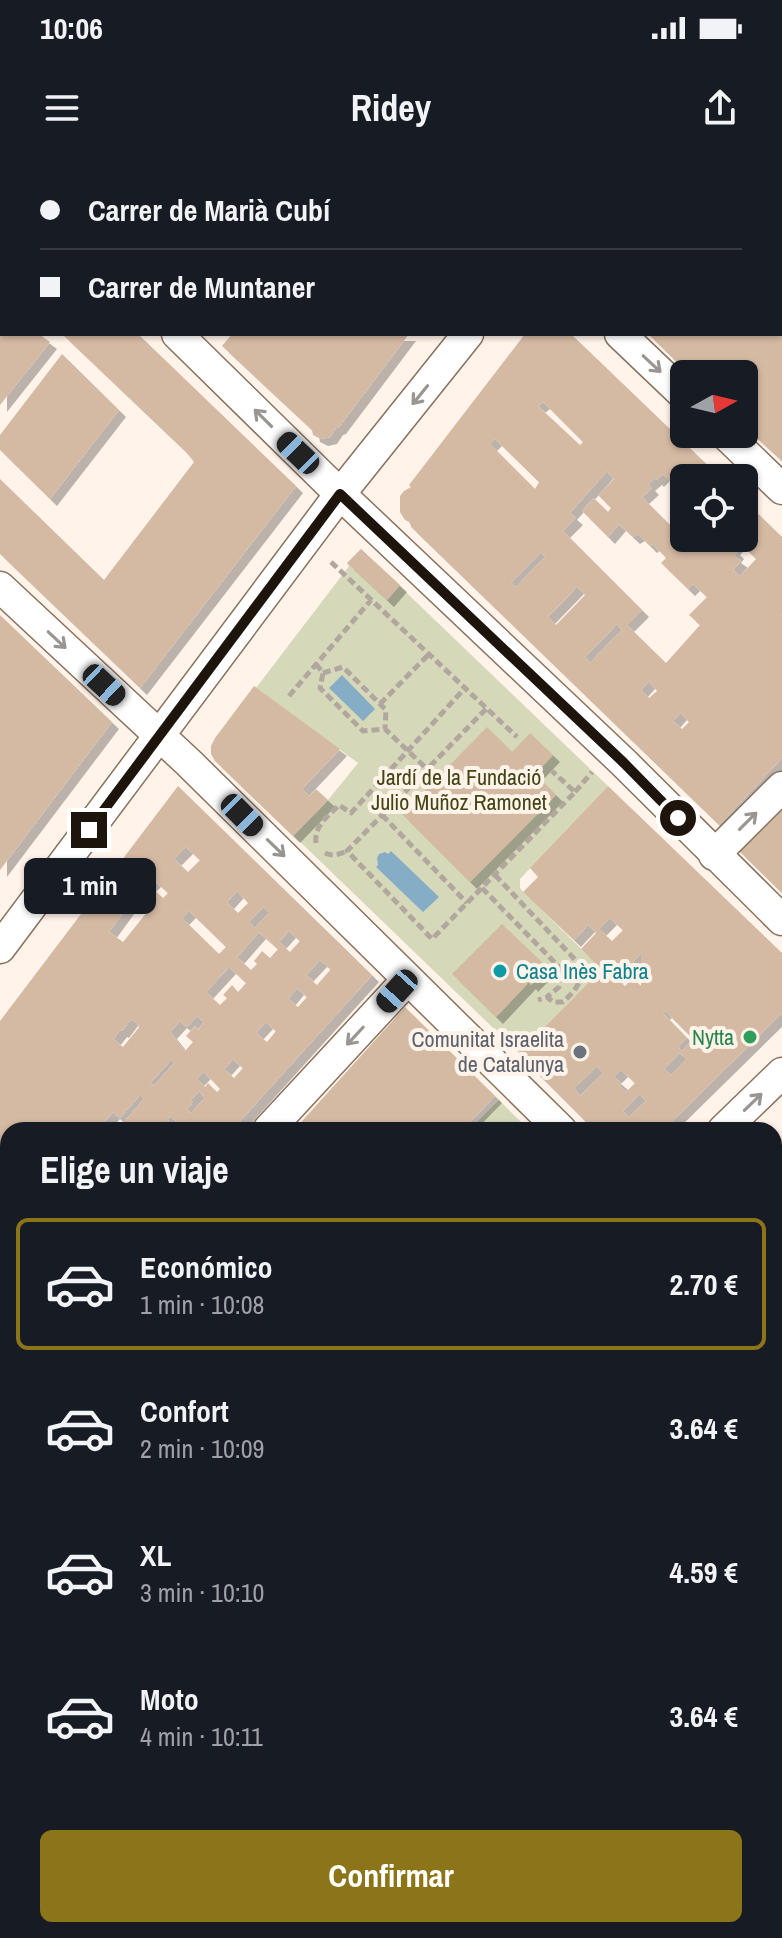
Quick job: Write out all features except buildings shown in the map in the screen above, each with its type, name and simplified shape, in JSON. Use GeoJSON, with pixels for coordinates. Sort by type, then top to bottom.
{"type":"FeatureCollection","features":[{"type":"Feature","properties":{"kind":"street"},"geometry":{"type":"LineString","coordinates":[[179,336],[340,494],[624,763],[782,920]]}},
{"type":"Feature","properties":{"kind":"street"},"geometry":{"type":"LineString","coordinates":[[0,948],[340,494],[466,336]]}},
{"type":"Feature","properties":{"kind":"street"},"geometry":{"type":"LineString","coordinates":[[622,336],[670,382]]}},
{"type":"Feature","properties":{"kind":"street"},"geometry":{"type":"LineString","coordinates":[[740,448],[782,489]]}},
{"type":"Feature","properties":{"kind":"street"},"geometry":{"type":"LineString","coordinates":[[0,587],[160,735],[553,1122]]}},
{"type":"Feature","properties":{"kind":"street"},"geometry":{"type":"LineString","coordinates":[[714,855],[782,787]]}},
{"type":"Feature","properties":{"kind":"street"},"geometry":{"type":"LineString","coordinates":[[275,1122],[408,979]]}},
{"type":"Feature","properties":{"kind":"street"},"geometry":{"type":"LineString","coordinates":[[731,1122],[782,1073]]}},
{"type":"Feature","properties":{"kind":"path"},"geometry":{"type":"LineString","coordinates":[[331,562],[517,737]]}},
{"type":"Feature","properties":{"kind":"path"},"geometry":{"type":"LineString","coordinates":[[289,696],[371,600]]}},
{"type":"Feature","properties":{"kind":"path"},"geometry":{"type":"LineString","coordinates":[[380,704],[429,654]]}},
{"type":"Feature","properties":{"kind":"path"},"geometry":{"type":"LineString","coordinates":[[316,664],[323,673],[320,688],[363,731],[385,729],[427,769]]}},
{"type":"Feature","properties":{"kind":"path"},"geometry":{"type":"LineString","coordinates":[[323,673],[343,667],[386,710],[385,729]]}},
{"type":"Feature","properties":{"kind":"path"},"geometry":{"type":"LineString","coordinates":[[465,688],[351,813],[339,805],[324,819],[316,831],[315,841],[320,851],[329,855],[347,851],[486,709]]}},
{"type":"Feature","properties":{"kind":"path"},"geometry":{"type":"LineString","coordinates":[[347,851],[432,939],[597,766]]}},
{"type":"Feature","properties":{"kind":"path"},"geometry":{"type":"LineString","coordinates":[[552,771],[575,792]]}},
{"type":"Feature","properties":{"kind":"path"},"geometry":{"type":"LineString","coordinates":[[382,815],[467,903]]}},
{"type":"Feature","properties":{"kind":"path"},"geometry":{"type":"LineString","coordinates":[[495,875],[583,968],[581,980],[563,1002],[553,1002],[547,997]]}},
{"type":"Feature","properties":{"kind":"path"},"geometry":{"type":"LineString","coordinates":[[482,888],[564,972],[559,987],[538,1000]]}},
{"type":"Feature","properties":{"kind":"green space","name":"Jardí de la Fundació Julio Muñoz Ramonet"},"geometry":{"type":"Polygon","coordinates":[[[361,549],[608,786],[520,879],[523,892],[602,969],[519,1053],[293,835],[328,800],[358,763],[256,688],[349,566],[347,563],[361,549]]]}},
{"type":"Feature","properties":{"kind":"green space"},"geometry":{"type":"Polygon","coordinates":[[[499,1100],[521,1122],[477,1122],[499,1100]]]}},
{"type":"Feature","properties":{"kind":"water"},"geometry":{"type":"Polygon","coordinates":[[[342,675],[375,709],[363,721],[329,688],[342,675]]]}},
{"type":"Feature","properties":{"kind":"water"},"geometry":{"type":"Polygon","coordinates":[[[391,851],[439,897],[423,912],[376,867],[379,854],[391,851]]]}},
{"type":"Feature","properties":{"kind":"place","name":"Casa Inès Fabra"},"geometry":{"type":"Point","coordinates":[500,971]}},
{"type":"Feature","properties":{"kind":"place","name":"Nytta"},"geometry":{"type":"Point","coordinates":[750,1037]}},
{"type":"Feature","properties":{"kind":"place","name":"Comunitat Israelita de Catalunya"},"geometry":{"type":"Point","coordinates":[580,1052]}},
{"type":"Feature","properties":{"kind":"route"},"geometry":{"type":"LineString","coordinates":[[89,830],[340,494],[678,818]]}}]}
